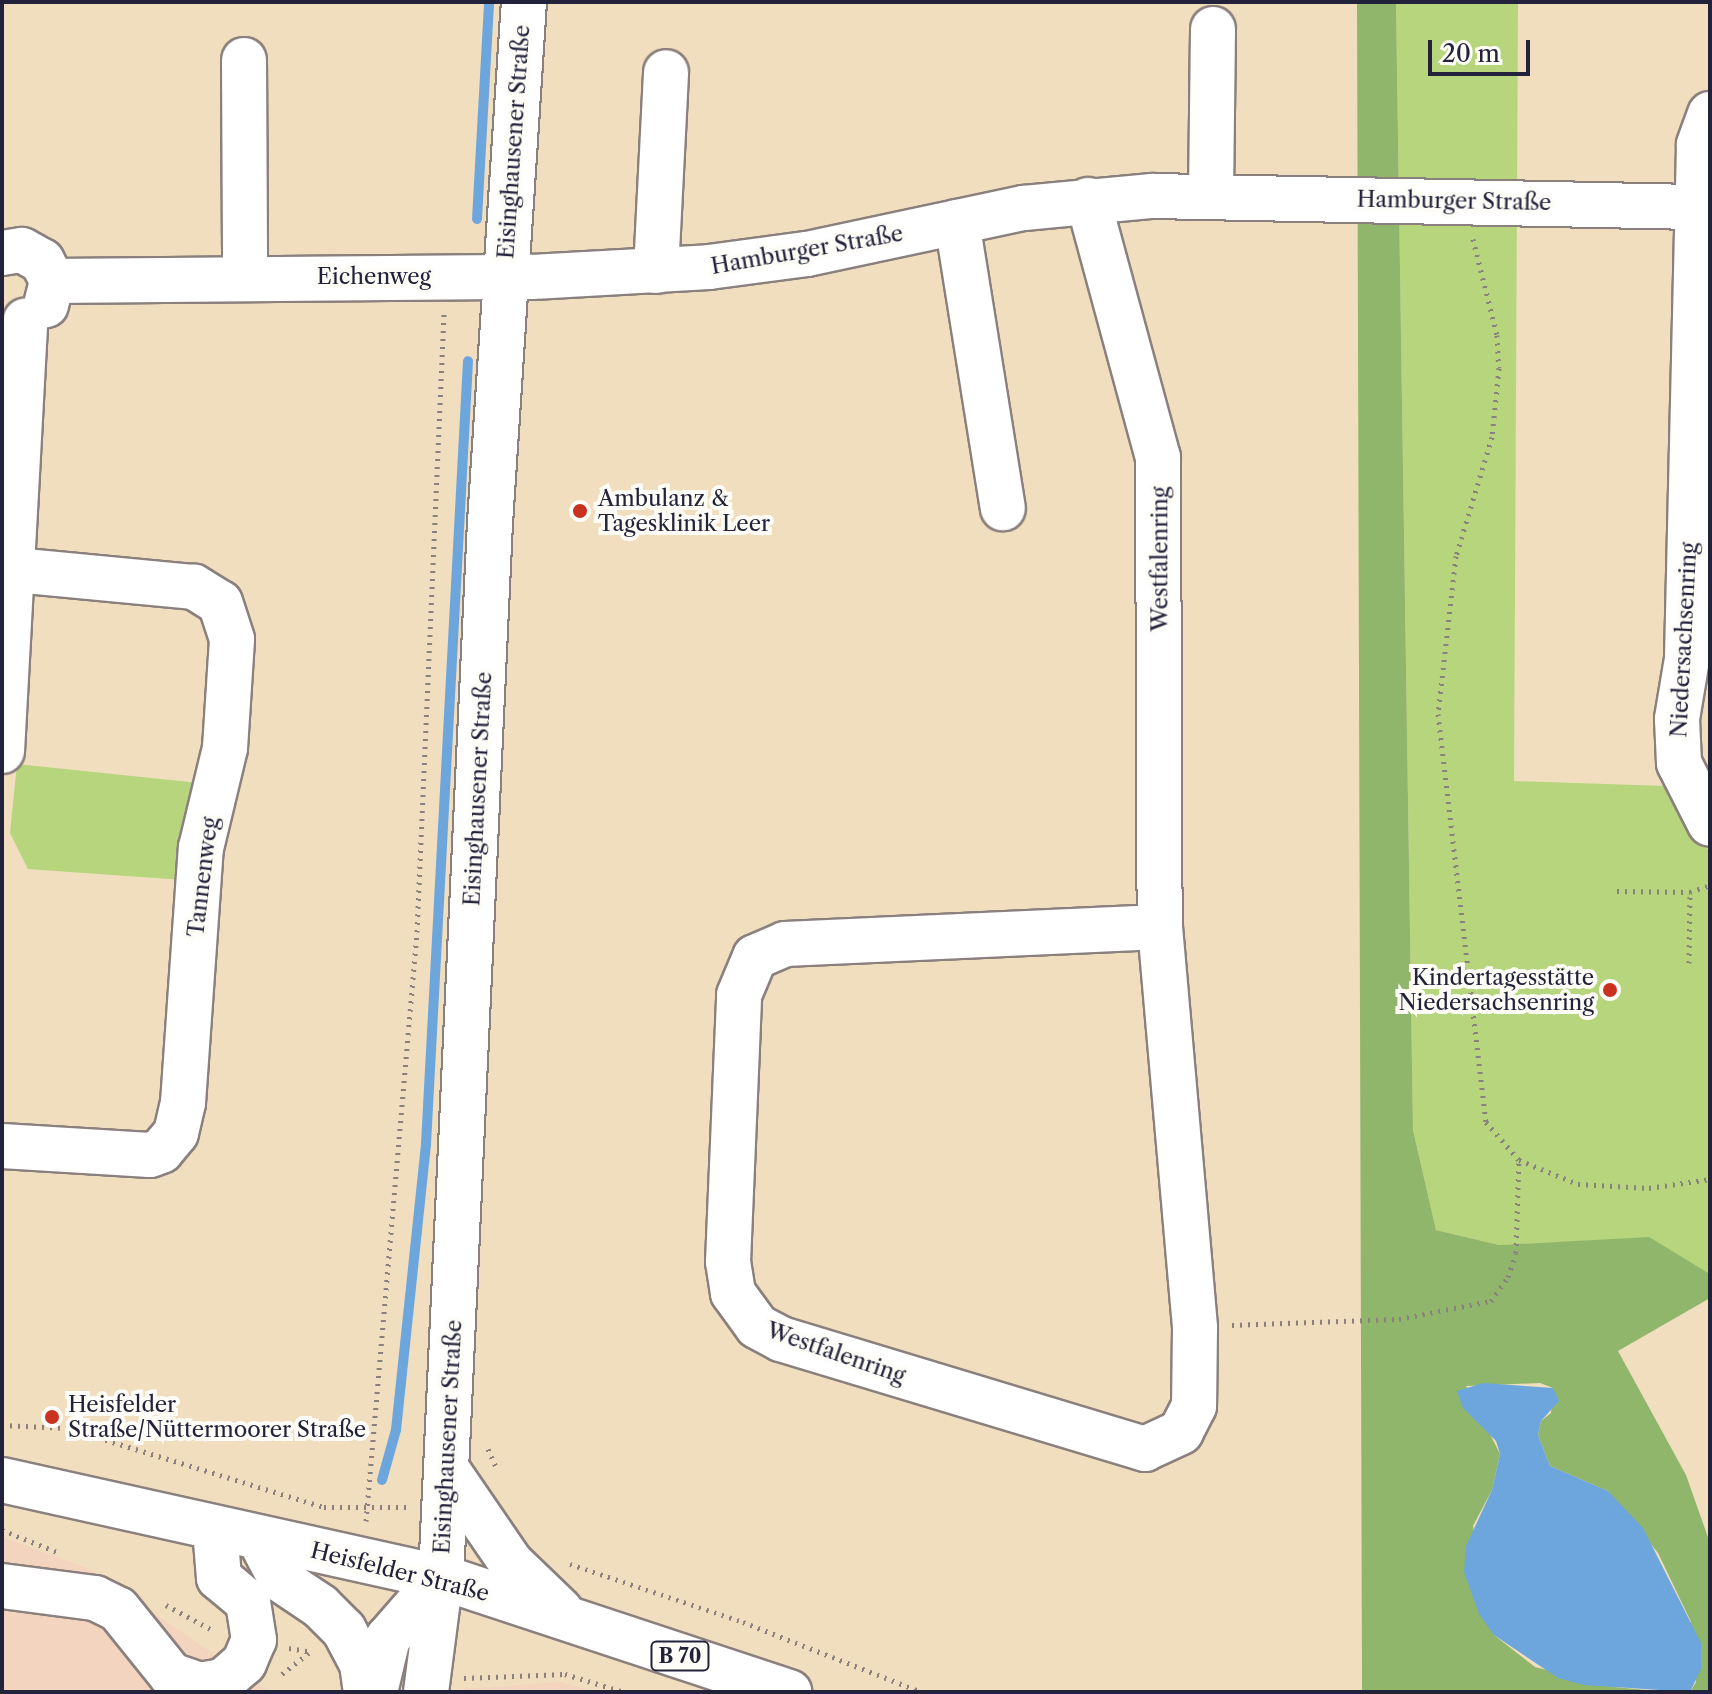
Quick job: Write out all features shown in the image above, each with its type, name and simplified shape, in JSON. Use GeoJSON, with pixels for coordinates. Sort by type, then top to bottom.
{"type":"FeatureCollection","features":[{"type":"Feature","properties":{"kind":"street","name":"Eisinghausener Straße"},"geometry":{"type":"LineString","coordinates":[[428,1678],[441,1577],[504,277],[524,2]]}},
{"type":"Feature","properties":{"kind":"street"},"geometry":{"type":"LineString","coordinates":[[1211,195],[1213,29]]}},
{"type":"Feature","properties":{"kind":"street"},"geometry":{"type":"LineString","coordinates":[[244,60],[245,277]]}},
{"type":"Feature","properties":{"kind":"street"},"geometry":{"type":"LineString","coordinates":[[656,271],[666,72]]}},
{"type":"Feature","properties":{"kind":"street","name":"Niedersachsenring"},"geometry":{"type":"LineString","coordinates":[[1710,114],[1699,145],[1687,659],[1677,742],[1685,780],[1710,824]]}},
{"type":"Feature","properties":{"kind":"street","name":"Hamburger Straße"},"geometry":{"type":"LineString","coordinates":[[504,277],[656,271],[807,254],[957,222],[1088,200],[1211,195],[1697,207]]}},
{"type":"Feature","properties":{"kind":"street","name":"Westfalenring"},"geometry":{"type":"LineString","coordinates":[[1088,200],[1158,457],[1160,927],[1195,1328],[1194,1406],[1172,1440],[1145,1449],[781,1339],[747,1316],[729,1278],[739,995],[755,957],[785,944],[1160,927]]}},
{"type":"Feature","properties":{"kind":"street"},"geometry":{"type":"LineString","coordinates":[[957,222],[1003,508]]}},
{"type":"Feature","properties":{"kind":"street"},"geometry":{"type":"LineString","coordinates":[[2,253],[22,250],[36,256],[52,281],[44,309],[14,320],[15,570],[2,751]]}},
{"type":"Feature","properties":{"kind":"street","name":"Eichenweg"},"geometry":{"type":"LineString","coordinates":[[52,281],[504,277]]}},
{"type":"Feature","properties":{"kind":"street","name":"Tannenweg"},"geometry":{"type":"LineString","coordinates":[[2,1146],[150,1155],[161,1151],[176,1133],[183,1103],[201,848],[225,748],[232,639],[220,603],[194,587],[15,570]]}},
{"type":"Feature","properties":{"kind":"street","name":"B 70"},"geometry":{"type":"LineString","coordinates":[[446,1468],[511,1563],[570,1620]]}},
{"type":"Feature","properties":{"kind":"street","name":"Heisfelder Straße"},"geometry":{"type":"LineString","coordinates":[[2,1480],[441,1577],[789,1692]]}},
{"type":"Feature","properties":{"kind":"street"},"geometry":{"type":"LineString","coordinates":[[2,1586],[95,1598],[118,1609],[171,1675],[184,1683],[223,1681],[244,1663],[254,1640],[248,1602],[219,1578],[215,1529]]}},
{"type":"Feature","properties":{"kind":"street"},"geometry":{"type":"LineString","coordinates":[[259,1538],[281,1580],[320,1606],[344,1630],[362,1664],[366,1692]]}},
{"type":"Feature","properties":{"kind":"street"},"geometry":{"type":"LineString","coordinates":[[375,1692],[388,1638],[441,1577]]}},
{"type":"Feature","properties":{"kind":"path"},"geometry":{"type":"LineString","coordinates":[[1473,202],[1473,243],[1497,335],[1499,368],[1492,437],[1456,556],[1438,714],[1479,1091],[1486,1122],[1519,1160],[1549,1176],[1615,1188],[1710,1179]]}},
{"type":"Feature","properties":{"kind":"path"},"geometry":{"type":"LineString","coordinates":[[367,1507],[417,932],[446,277]]}},
{"type":"Feature","properties":{"kind":"path"},"geometry":{"type":"LineString","coordinates":[[1617,891],[1690,892],[1710,885]]}},
{"type":"Feature","properties":{"kind":"path"},"geometry":{"type":"LineString","coordinates":[[1689,963],[1690,892]]}},
{"type":"Feature","properties":{"kind":"path"},"geometry":{"type":"LineString","coordinates":[[1195,1328],[1399,1319],[1491,1301],[1508,1277],[1516,1253],[1519,1160]]}},
{"type":"Feature","properties":{"kind":"path"},"geometry":{"type":"LineString","coordinates":[[2,1425],[67,1428],[324,1507],[444,1511]]}},
{"type":"Feature","properties":{"kind":"path"},"geometry":{"type":"LineString","coordinates":[[2,1530],[67,1556]]}},
{"type":"Feature","properties":{"kind":"path"},"geometry":{"type":"LineString","coordinates":[[566,1562],[743,1622],[922,1692]]}},
{"type":"Feature","properties":{"kind":"path"},"geometry":{"type":"LineString","coordinates":[[156,1599],[225,1637],[254,1640],[310,1653],[344,1630]]}},
{"type":"Feature","properties":{"kind":"path"},"geometry":{"type":"LineString","coordinates":[[428,1678],[565,1674],[624,1692]]}},
{"type":"Feature","properties":{"kind":"shaded area"},"geometry":{"type":"Polygon","coordinates":[[[2,1537],[87,1568],[270,1692],[2,1692],[2,1537]]]}},
{"type":"Feature","properties":{"kind":"shaded area"},"geometry":{"type":"Polygon","coordinates":[[[561,1682],[595,1692],[462,1692],[463,1689],[561,1682]]]}},
{"type":"Feature","properties":{"kind":"green space"},"geometry":{"type":"Polygon","coordinates":[[[1357,2],[1396,2],[1413,1130],[1436,1230],[1499,1245],[1649,1237],[1710,1274],[1710,1298],[1618,1351],[1686,1475],[1710,1543],[1710,1692],[1690,1692],[1696,1682],[1691,1622],[1658,1553],[1608,1491],[1550,1466],[1538,1435],[1541,1421],[1551,1413],[1553,1388],[1540,1383],[1466,1386],[1500,1454],[1492,1490],[1473,1526],[1494,1635],[1535,1667],[1614,1687],[1667,1692],[1362,1692],[1357,2]]]}},
{"type":"Feature","properties":{"kind":"green space"},"geometry":{"type":"Polygon","coordinates":[[[1396,2],[1518,2],[1514,781],[1665,786],[1710,853],[1710,1274],[1649,1238],[1499,1245],[1436,1230],[1413,1130],[1396,2]]]}},
{"type":"Feature","properties":{"kind":"green space"},"geometry":{"type":"Polygon","coordinates":[[[17,764],[199,783],[183,880],[28,869],[10,833],[17,764]]]}},
{"type":"Feature","properties":{"kind":"water"},"geometry":{"type":"Polygon","coordinates":[[[1483,1383],[1553,1388],[1559,1401],[1541,1421],[1538,1435],[1550,1466],[1608,1491],[1643,1528],[1701,1643],[1701,1669],[1690,1692],[1584,1685],[1558,1678],[1494,1635],[1479,1614],[1464,1572],[1466,1546],[1492,1490],[1500,1454],[1496,1441],[1463,1408],[1457,1391],[1483,1383]]]}},
{"type":"Feature","properties":{"kind":"waterway"},"geometry":{"type":"LineString","coordinates":[[477,219],[489,2]]}},
{"type":"Feature","properties":{"kind":"waterway"},"geometry":{"type":"LineString","coordinates":[[382,1480],[396,1430],[426,1144],[468,361]]}},
{"type":"Feature","properties":{"kind":"place","name":"Ambulanz & Tagesklinik Leer"},"geometry":{"type":"Point","coordinates":[580,511]}},
{"type":"Feature","properties":{"kind":"place","name":"Kindertagesstätte Niedersachsenring"},"geometry":{"type":"Point","coordinates":[1610,990]}},
{"type":"Feature","properties":{"kind":"place","name":"Heisfelder Straße/Nüttermoorer Straße"},"geometry":{"type":"Point","coordinates":[52,1417]}}]}
